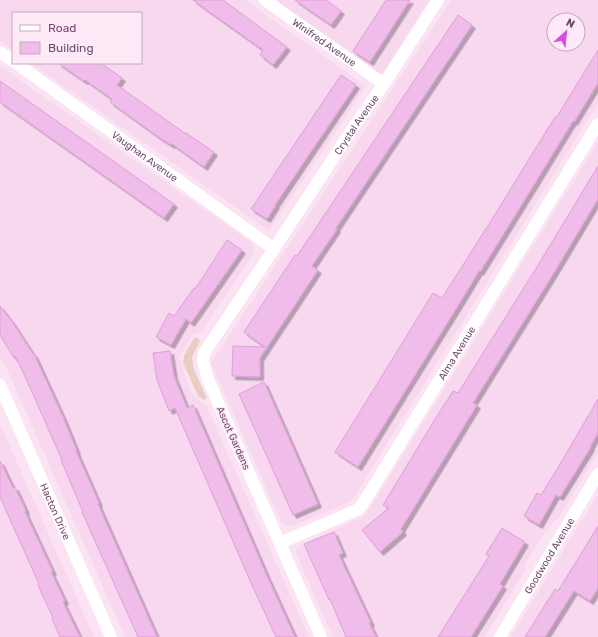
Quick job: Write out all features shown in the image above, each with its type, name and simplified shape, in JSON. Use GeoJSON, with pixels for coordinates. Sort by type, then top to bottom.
{"type":"FeatureCollection","features":[{"type":"Feature","properties":{"kind":"street","name":"Winifred Avenue"},"geometry":{"type":"LineString","coordinates":[[265,0],[384,84]]}},
{"type":"Feature","properties":{"kind":"street","name":"Crystal Avenue"},"geometry":{"type":"LineString","coordinates":[[274,249],[438,0]]}},
{"type":"Feature","properties":{"kind":"street"},"geometry":{"type":"LineString","coordinates":[[0,52],[12,60]]}},
{"type":"Feature","properties":{"kind":"street","name":"Vaughan Avenue"},"geometry":{"type":"LineString","coordinates":[[17,64],[274,249]]}},
{"type":"Feature","properties":{"kind":"street","name":"Alma Avenue"},"geometry":{"type":"LineString","coordinates":[[280,543],[357,510],[362,505],[598,124]]}},
{"type":"Feature","properties":{"kind":"street","name":"Ascot Gardens"},"geometry":{"type":"LineString","coordinates":[[274,249],[207,348],[204,353],[203,361],[207,377],[321,637]]}},
{"type":"Feature","properties":{"kind":"street","name":"Hacton Drive"},"geometry":{"type":"LineString","coordinates":[[0,385],[111,637]]}},
{"type":"Feature","properties":{"kind":"street","name":"Goodwood Avenue"},"geometry":{"type":"LineString","coordinates":[[500,637],[598,474]]}},
{"type":"Feature","properties":{"kind":"shaded area"},"geometry":{"type":"Polygon","coordinates":[[[0,0],[245,0],[366,86],[269,231],[32,64],[142,64],[142,12],[12,12],[12,49],[0,41],[0,0]]]}},
{"type":"Feature","properties":{"kind":"shaded area"},"geometry":{"type":"Polygon","coordinates":[[[273,0],[429,0],[384,71],[377,73],[273,0]]]}},
{"type":"Feature","properties":{"kind":"shaded area"},"geometry":{"type":"Polygon","coordinates":[[[451,0],[598,0],[598,103],[353,499],[292,526],[287,526],[281,521],[211,363],[451,0]]]}},
{"type":"Feature","properties":{"kind":"shaded area"},"geometry":{"type":"Polygon","coordinates":[[[0,66],[252,243],[254,249],[253,254],[202,331],[192,335],[179,358],[192,394],[207,407],[309,637],[125,637],[7,369],[0,359],[0,66]]]}},
{"type":"Feature","properties":{"kind":"shaded area"},"geometry":{"type":"Polygon","coordinates":[[[598,142],[598,452],[562,513],[544,533],[525,565],[525,571],[485,637],[333,637],[296,554],[297,548],[300,545],[365,516],[598,142]]]}},
{"type":"Feature","properties":{"kind":"shaded area"},"geometry":{"type":"Polygon","coordinates":[[[196,337],[200,341],[192,357],[194,370],[206,396],[206,399],[204,400],[198,396],[183,363],[184,356],[196,337]]]}},
{"type":"Feature","properties":{"kind":"shaded area"},"geometry":{"type":"Polygon","coordinates":[[[0,424],[94,637],[0,637],[0,424]]]}},
{"type":"Feature","properties":{"kind":"shaded area"},"geometry":{"type":"Polygon","coordinates":[[[598,494],[598,637],[511,637],[598,494]]]}},
{"type":"Feature","properties":{"kind":"building"},"geometry":{"type":"Polygon","coordinates":[[[193,0],[223,0],[287,47],[273,65],[260,55],[263,50],[193,0]]]}},
{"type":"Feature","properties":{"kind":"building"},"geometry":{"type":"Polygon","coordinates":[[[295,0],[326,0],[341,11],[331,25],[295,0]]]}},
{"type":"Feature","properties":{"kind":"building"},"geometry":{"type":"Polygon","coordinates":[[[386,0],[410,0],[370,62],[353,51],[386,0]]]}},
{"type":"Feature","properties":{"kind":"building"},"geometry":{"type":"Polygon","coordinates":[[[458,15],[472,25],[312,266],[318,270],[260,358],[260,377],[232,376],[233,346],[265,347],[244,332],[295,255],[297,256],[458,15]]]}},
{"type":"Feature","properties":{"kind":"building"},"geometry":{"type":"Polygon","coordinates":[[[598,50],[598,83],[480,272],[479,271],[358,467],[335,452],[433,293],[442,298],[598,50]]]}},
{"type":"Feature","properties":{"kind":"building"},"geometry":{"type":"Polygon","coordinates":[[[59,64],[102,64],[122,78],[117,85],[214,152],[204,167],[172,144],[171,145],[157,136],[110,102],[112,99],[85,80],[84,81],[59,64]]]}},
{"type":"Feature","properties":{"kind":"building"},"geometry":{"type":"Polygon","coordinates":[[[341,75],[356,85],[267,219],[251,209],[341,75]]]}},
{"type":"Feature","properties":{"kind":"building"},"geometry":{"type":"Polygon","coordinates":[[[0,81],[174,204],[164,218],[0,102],[0,81]]]}},
{"type":"Feature","properties":{"kind":"building"},"geometry":{"type":"Polygon","coordinates":[[[598,166],[598,199],[473,403],[477,405],[401,529],[403,532],[380,552],[362,530],[389,508],[383,505],[437,416],[453,391],[458,393],[598,166]]]}},
{"type":"Feature","properties":{"kind":"building"},"geometry":{"type":"Polygon","coordinates":[[[227,240],[242,250],[191,323],[186,319],[171,345],[156,337],[169,313],[174,316],[194,288],[195,289],[227,240]]]}},
{"type":"Feature","properties":{"kind":"building"},"geometry":{"type":"Polygon","coordinates":[[[0,306],[34,354],[63,417],[99,503],[98,504],[157,637],[138,637],[82,512],[62,460],[32,392],[16,357],[14,358],[0,335],[0,306]]]}},
{"type":"Feature","properties":{"kind":"building"},"geometry":{"type":"Polygon","coordinates":[[[170,351],[174,376],[187,408],[193,405],[295,637],[276,637],[175,408],[169,411],[157,380],[153,353],[170,351]]]}},
{"type":"Feature","properties":{"kind":"building"},"geometry":{"type":"Polygon","coordinates":[[[264,382],[318,504],[293,515],[239,394],[264,382]]]}},
{"type":"Feature","properties":{"kind":"building"},"geometry":{"type":"Polygon","coordinates":[[[598,399],[598,433],[560,497],[556,495],[539,525],[524,516],[537,493],[541,495],[598,399]]]}},
{"type":"Feature","properties":{"kind":"building"},"geometry":{"type":"Polygon","coordinates":[[[0,461],[13,488],[15,487],[26,511],[25,512],[53,572],[51,572],[65,601],[63,602],[80,637],[60,637],[38,585],[39,584],[0,497],[0,461]]]}},
{"type":"Feature","properties":{"kind":"building"},"geometry":{"type":"Polygon","coordinates":[[[598,526],[598,588],[590,601],[574,591],[545,637],[525,637],[555,589],[558,591],[598,526]]]}},
{"type":"Feature","properties":{"kind":"building"},"geometry":{"type":"Polygon","coordinates":[[[502,528],[525,542],[500,584],[503,586],[471,637],[438,637],[489,556],[486,554],[502,528]]]}},
{"type":"Feature","properties":{"kind":"building"},"geometry":{"type":"Polygon","coordinates":[[[334,532],[343,553],[339,555],[371,623],[369,623],[376,637],[346,637],[304,544],[334,532]]]}}]}
